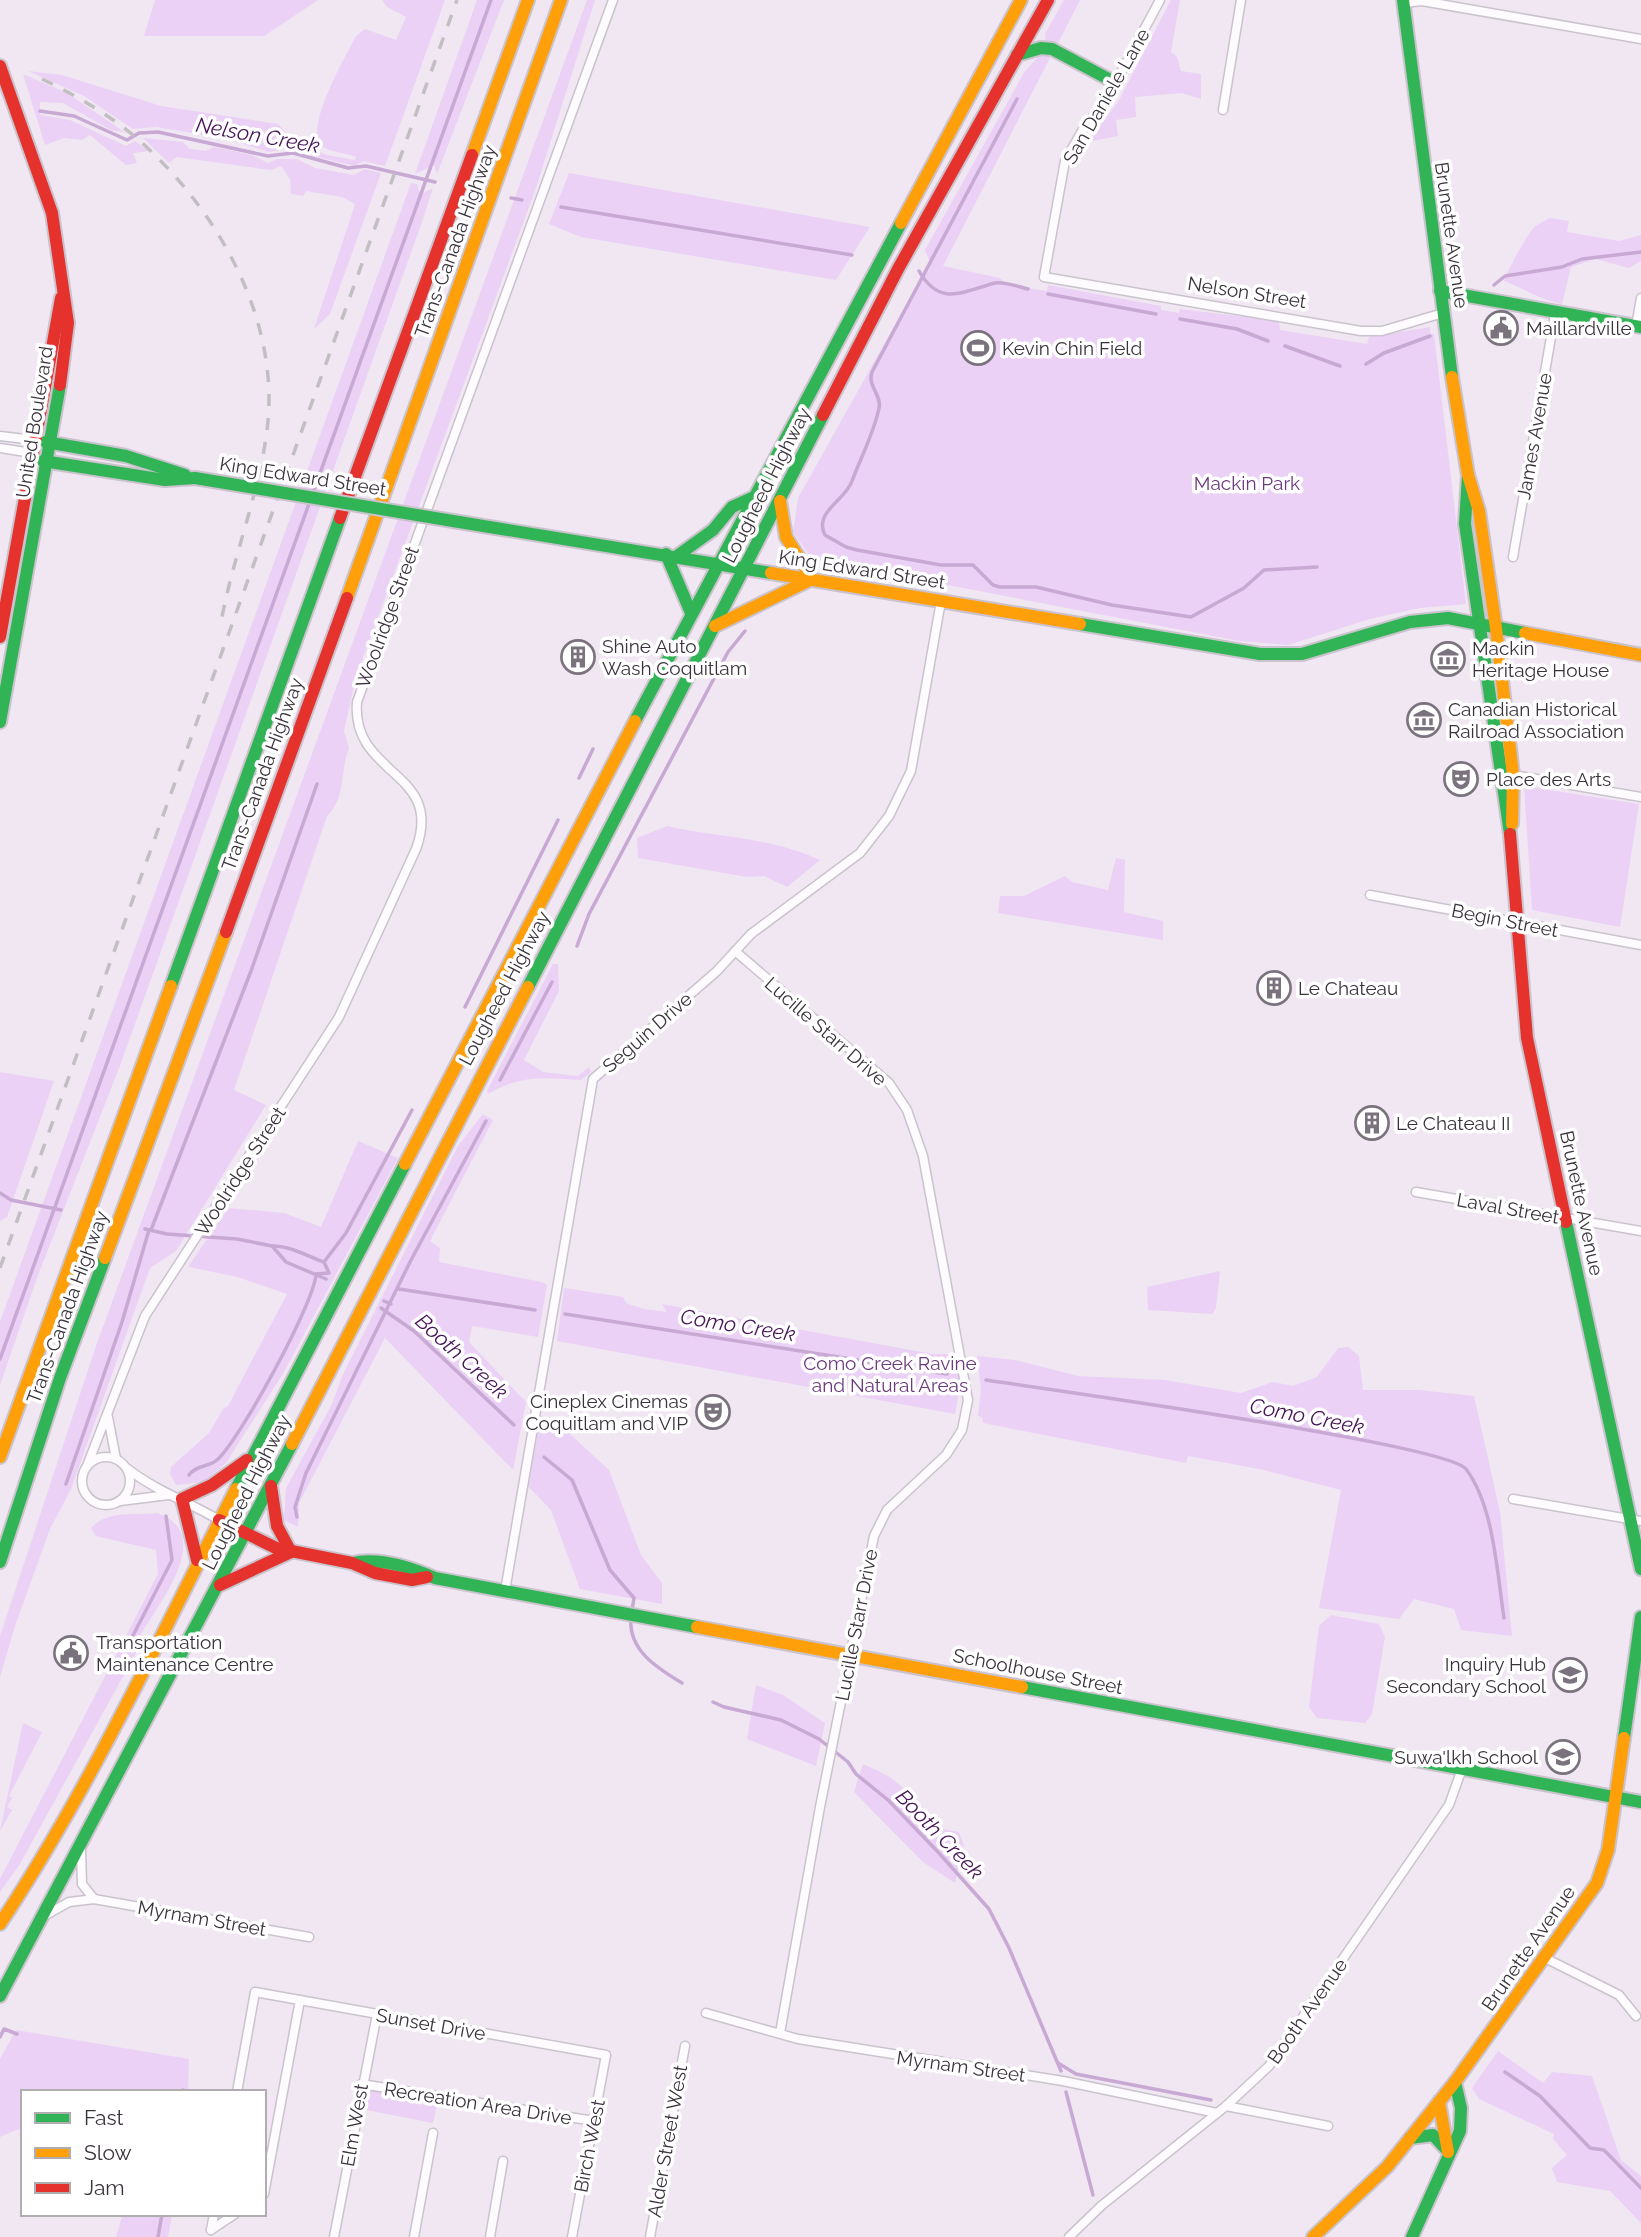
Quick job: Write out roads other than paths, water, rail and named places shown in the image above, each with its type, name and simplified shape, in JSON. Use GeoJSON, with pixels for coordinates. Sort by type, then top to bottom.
{"type":"FeatureCollection","features":[{"type":"Feature","properties":{"kind":"main road","name":"Trans-Canada Highway"},"geometry":{"type":"LineString","coordinates":[[0,1457],[22,1390],[528,0]]}},
{"type":"Feature","properties":{"kind":"main road","name":"Trans-Canada Highway"},"geometry":{"type":"LineString","coordinates":[[0,1562],[60,1378],[251,862],[561,0]]}},
{"type":"Feature","properties":{"kind":"main road","name":"Lougheed Highway"},"geometry":{"type":"LineString","coordinates":[[0,1924],[29,1880],[104,1743],[691,613],[1021,0]]}},
{"type":"Feature","properties":{"kind":"main road","name":"Lougheed Highway"},"geometry":{"type":"LineString","coordinates":[[0,1996],[220,1585],[444,1144],[929,212],[1048,0]]}},
{"type":"Feature","properties":{"kind":"main road","name":"Brunette Avenue"},"geometry":{"type":"LineString","coordinates":[[1404,1],[1443,313],[1468,475],[1479,511],[1496,628],[1513,775],[1511,842]]}},
{"type":"Feature","properties":{"kind":"main road"},"geometry":{"type":"LineString","coordinates":[[1017,55],[1041,48],[1052,50],[1116,83]]}},
{"type":"Feature","properties":{"kind":"main road","name":"United Boulevard"},"geometry":{"type":"LineString","coordinates":[[0,66],[52,213],[68,323],[52,443],[0,722]]}},
{"type":"Feature","properties":{"kind":"main road"},"geometry":{"type":"LineString","coordinates":[[1440,291],[1555,314],[1639,327]]}},
{"type":"Feature","properties":{"kind":"main road","name":"United Boulevard"},"geometry":{"type":"LineString","coordinates":[[0,636],[62,294]]}},
{"type":"Feature","properties":{"kind":"main road","name":"King Edward Street"},"geometry":{"type":"LineString","coordinates":[[195,478],[165,480],[48,464],[33,447],[52,443],[126,456],[195,478],[1273,655],[1319,650],[1410,622],[1448,618],[1641,655]]}},
{"type":"Feature","properties":{"kind":"main road","name":"Brunette Avenue"},"geometry":{"type":"LineString","coordinates":[[1468,475],[1465,524],[1511,842],[1527,1038],[1636,1520],[1641,1569]]}},
{"type":"Feature","properties":{"kind":"main road"},"geometry":{"type":"LineString","coordinates":[[691,613],[671,555],[713,530],[732,507],[752,498]]}},
{"type":"Feature","properties":{"kind":"main road"},"geometry":{"type":"LineString","coordinates":[[715,626],[745,615],[762,603],[812,579],[786,537],[780,501]]}},
{"type":"Feature","properties":{"kind":"main road"},"geometry":{"type":"LineString","coordinates":[[0,1431],[22,1390]]}},
{"type":"Feature","properties":{"kind":"main road"},"geometry":{"type":"LineString","coordinates":[[197,1560],[182,1499],[212,1485],[250,1458]]}},
{"type":"Feature","properties":{"kind":"main road"},"geometry":{"type":"LineString","coordinates":[[220,1585],[290,1552],[277,1526],[271,1486]]}},
{"type":"Feature","properties":{"kind":"main road","name":"Schoolhouse Street"},"geometry":{"type":"LineString","coordinates":[[219,1520],[290,1552],[352,1563],[365,1560],[414,1569],[428,1577],[1641,1802]]}},
{"type":"Feature","properties":{"kind":"main road","name":"Brunette Avenue"},"geometry":{"type":"LineString","coordinates":[[1313,2237],[1387,2167],[1455,2082],[1545,1958],[1601,1873],[1608,1850],[1641,1617]]}},
{"type":"Feature","properties":{"kind":"main road"},"geometry":{"type":"LineString","coordinates":[[1412,2237],[1448,2152],[1460,2131],[1461,2108],[1455,2082]]}},
{"type":"Feature","properties":{"kind":"main road"},"geometry":{"type":"LineString","coordinates":[[1439,2102],[1448,2152]]}},
{"type":"Feature","properties":{"kind":"main road"},"geometry":{"type":"LineString","coordinates":[[1410,2138],[1433,2135],[1448,2152]]}},
{"type":"Feature","properties":{"kind":"street","name":"Woolridge Street"},"geometry":{"type":"LineString","coordinates":[[87,1466],[141,1324],[340,1017],[419,843],[422,822],[417,799],[406,782],[379,761],[365,745],[358,725],[357,702],[613,0]]}},
{"type":"Feature","properties":{"kind":"street","name":"San Daniele Lane"},"geometry":{"type":"LineString","coordinates":[[1044,277],[1066,161],[1082,131],[1116,83],[1160,0]]}},
{"type":"Feature","properties":{"kind":"street"},"geometry":{"type":"LineString","coordinates":[[1223,110],[1241,0]]}},
{"type":"Feature","properties":{"kind":"street"},"geometry":{"type":"LineString","coordinates":[[1404,1],[1422,1],[1641,39]]}},
{"type":"Feature","properties":{"kind":"street","name":"Nelson Street"},"geometry":{"type":"LineString","coordinates":[[1044,277],[1361,331],[1382,331],[1443,313]]}},
{"type":"Feature","properties":{"kind":"street"},"geometry":{"type":"LineString","coordinates":[[1639,327],[1641,298]]}},
{"type":"Feature","properties":{"kind":"street","name":"James Avenue"},"geometry":{"type":"LineString","coordinates":[[1513,557],[1555,314]]}},
{"type":"Feature","properties":{"kind":"street","name":"King Edward Street"},"geometry":{"type":"LineString","coordinates":[[0,436],[33,447]]}},
{"type":"Feature","properties":{"kind":"street","name":"King Edward Street"},"geometry":{"type":"LineString","coordinates":[[0,448],[33,447]]}},
{"type":"Feature","properties":{"kind":"street","name":"Seguin Drive"},"geometry":{"type":"LineString","coordinates":[[505,1591],[593,1079],[769,920],[860,853],[889,816],[911,771],[941,601]]}},
{"type":"Feature","properties":{"kind":"street"},"geometry":{"type":"LineString","coordinates":[[1513,775],[1641,797]]}},
{"type":"Feature","properties":{"kind":"street","name":"Begin Street"},"geometry":{"type":"LineString","coordinates":[[1370,895],[1641,945]]}},
{"type":"Feature","properties":{"kind":"street","name":"Lucille Starr Drive"},"geometry":{"type":"LineString","coordinates":[[735,951],[889,1083],[907,1110],[923,1156],[968,1400],[962,1430],[946,1455],[896,1500],[879,1522],[869,1552],[779,2033]]}},
{"type":"Feature","properties":{"kind":"street","name":"Laval Street"},"geometry":{"type":"LineString","coordinates":[[1416,1192],[1641,1231]]}},
{"type":"Feature","properties":{"kind":"street"},"geometry":{"type":"LineString","coordinates":[[107,1414],[116,1458],[128,1469],[131,1483],[120,1501],[103,1505],[89,1497],[82,1483],[87,1466],[100,1457],[116,1458]]}},
{"type":"Feature","properties":{"kind":"street","name":"Schoolhouse Street"},"geometry":{"type":"LineString","coordinates":[[128,1469],[168,1495],[182,1499],[219,1520]]}},
{"type":"Feature","properties":{"kind":"street","name":"Schoolhouse Street"},"geometry":{"type":"LineString","coordinates":[[120,1501],[168,1495]]}},
{"type":"Feature","properties":{"kind":"street"},"geometry":{"type":"LineString","coordinates":[[1513,1499],[1636,1520]]}},
{"type":"Feature","properties":{"kind":"street","name":"Booth Avenue"},"geometry":{"type":"LineString","coordinates":[[1069,2237],[1101,2206],[1226,2106],[1269,2066],[1449,1805],[1462,1769]]}},
{"type":"Feature","properties":{"kind":"street"},"geometry":{"type":"LineString","coordinates":[[81,1849],[82,1884],[94,1899]]}},
{"type":"Feature","properties":{"kind":"street","name":"Myrnam Street"},"geometry":{"type":"LineString","coordinates":[[43,1917],[69,1902],[94,1899],[309,1937]]}},
{"type":"Feature","properties":{"kind":"street"},"geometry":{"type":"LineString","coordinates":[[1545,1958],[1619,1994],[1636,2016]]}},
{"type":"Feature","properties":{"kind":"street","name":"Sunset Drive"},"geometry":{"type":"LineString","coordinates":[[237,2090],[255,1992],[606,2055]]}},
{"type":"Feature","properties":{"kind":"street"},"geometry":{"type":"LineString","coordinates":[[266,2183],[300,2000]]}},
{"type":"Feature","properties":{"kind":"street","name":"Myrnam Street"},"geometry":{"type":"LineString","coordinates":[[706,2013],[779,2033],[872,2053],[1063,2081],[1217,2113]]}},
{"type":"Feature","properties":{"kind":"street","name":"Elm West"},"geometry":{"type":"LineString","coordinates":[[334,2237],[361,2084],[377,2014]]}},
{"type":"Feature","properties":{"kind":"street","name":"Alder Street West"},"geometry":{"type":"LineString","coordinates":[[650,2237],[685,2046]]}},
{"type":"Feature","properties":{"kind":"street","name":"Birch West"},"geometry":{"type":"LineString","coordinates":[[572,2237],[606,2055]]}},
{"type":"Feature","properties":{"kind":"street","name":"Recreation Area Drive"},"geometry":{"type":"LineString","coordinates":[[361,2084],[594,2122]]}},
{"type":"Feature","properties":{"kind":"street"},"geometry":{"type":"LineString","coordinates":[[1226,2106],[1328,2126]]}},
{"type":"Feature","properties":{"kind":"street"},"geometry":{"type":"LineString","coordinates":[[414,2237],[433,2133]]}},
{"type":"Feature","properties":{"kind":"street"},"geometry":{"type":"LineString","coordinates":[[490,2237],[503,2161]]}},
{"type":"Feature","properties":{"kind":"street"},"geometry":{"type":"LineString","coordinates":[[214,2216],[211,2230],[232,2216]]}},
{"type":"Feature","properties":{"kind":"waterway"},"geometry":{"type":"LineString","coordinates":[[0,1359],[491,0]]}},
{"type":"Feature","properties":{"kind":"waterway"},"geometry":{"type":"LineString","coordinates":[[1017,99],[872,372],[871,382],[879,403],[877,417],[849,488],[823,520],[825,535],[857,550],[941,565],[973,565],[993,585],[1000,587],[1036,587],[1112,605],[1191,617],[1244,588],[1264,570],[1317,567]]}},
{"type":"Feature","properties":{"kind":"waterway","name":"Nelson Creek"},"geometry":{"type":"LineString","coordinates":[[40,111],[74,116],[127,140],[139,133],[158,132],[268,156],[293,153],[348,168],[366,166],[435,182]]}},
{"type":"Feature","properties":{"kind":"waterway","name":"Nelson Creek"},"geometry":{"type":"LineString","coordinates":[[511,198],[522,200]]}},
{"type":"Feature","properties":{"kind":"waterway","name":"Nelson Creek"},"geometry":{"type":"LineString","coordinates":[[561,207],[852,255]]}},
{"type":"Feature","properties":{"kind":"waterway","name":"Nelson Creek"},"geometry":{"type":"LineString","coordinates":[[1494,285],[1505,276],[1562,267],[1582,259],[1641,252]]}},
{"type":"Feature","properties":{"kind":"waterway","name":"Nelson Creek"},"geometry":{"type":"LineString","coordinates":[[919,271],[935,290],[944,293],[953,294],[995,283],[1007,283],[1028,289]]}},
{"type":"Feature","properties":{"kind":"waterway","name":"Nelson Creek"},"geometry":{"type":"LineString","coordinates":[[1048,294],[1156,314]]}},
{"type":"Feature","properties":{"kind":"waterway","name":"Nelson Creek"},"geometry":{"type":"LineString","coordinates":[[1180,319],[1237,329],[1268,341]]}},
{"type":"Feature","properties":{"kind":"waterway","name":"Nelson Creek"},"geometry":{"type":"LineString","coordinates":[[1366,364],[1384,353],[1430,336]]}},
{"type":"Feature","properties":{"kind":"waterway","name":"Nelson Creek"},"geometry":{"type":"LineString","coordinates":[[1285,346],[1340,366]]}},
{"type":"Feature","properties":{"kind":"waterway"},"geometry":{"type":"LineString","coordinates":[[577,946],[589,914],[728,652],[745,631]]}},
{"type":"Feature","properties":{"kind":"waterway"},"geometry":{"type":"LineString","coordinates":[[579,778],[593,749]]}},
{"type":"Feature","properties":{"kind":"waterway"},"geometry":{"type":"LineString","coordinates":[[151,1230],[251,971],[317,784]]}},
{"type":"Feature","properties":{"kind":"waterway"},"geometry":{"type":"LineString","coordinates":[[465,1007],[558,820]]}},
{"type":"Feature","properties":{"kind":"waterway"},"geometry":{"type":"LineString","coordinates":[[500,1080],[552,982]]}},
{"type":"Feature","properties":{"kind":"waterway"},"geometry":{"type":"LineString","coordinates":[[272,1246],[292,1249],[324,1262],[346,1233],[412,1110]]}},
{"type":"Feature","properties":{"kind":"waterway"},"geometry":{"type":"LineString","coordinates":[[297,1517],[295,1507],[306,1473],[411,1260],[486,1121]]}},
{"type":"Feature","properties":{"kind":"waterway","name":"Como Creek"},"geometry":{"type":"LineString","coordinates":[[0,1193],[11,1200],[61,1210]]}},
{"type":"Feature","properties":{"kind":"waterway","name":"Como Creek"},"geometry":{"type":"LineString","coordinates":[[145,1229],[167,1234],[237,1239],[272,1246],[286,1262],[326,1279]]}},
{"type":"Feature","properties":{"kind":"waterway"},"geometry":{"type":"LineString","coordinates":[[66,1484],[122,1322],[149,1230]]}},
{"type":"Feature","properties":{"kind":"waterway"},"geometry":{"type":"LineString","coordinates":[[316,1274],[329,1273],[324,1262]]}},
{"type":"Feature","properties":{"kind":"waterway"},"geometry":{"type":"LineString","coordinates":[[189,1475],[195,1469],[217,1460],[242,1427],[290,1340],[316,1274]]}},
{"type":"Feature","properties":{"kind":"waterway","name":"Como Creek"},"geometry":{"type":"LineString","coordinates":[[399,1289],[535,1310]]}},
{"type":"Feature","properties":{"kind":"waterway"},"geometry":{"type":"LineString","coordinates":[[384,1301],[391,1304]]}},
{"type":"Feature","properties":{"kind":"waterway","name":"Booth Creek"},"geometry":{"type":"LineString","coordinates":[[381,1308],[414,1331],[514,1425]]}},
{"type":"Feature","properties":{"kind":"waterway","name":"Como Creek"},"geometry":{"type":"LineString","coordinates":[[565,1314],[947,1374]]}},
{"type":"Feature","properties":{"kind":"waterway","name":"Como Creek"},"geometry":{"type":"LineString","coordinates":[[986,1380],[1321,1432],[1442,1458],[1466,1469],[1483,1502],[1488,1521],[1504,1618]]}},
{"type":"Feature","properties":{"kind":"waterway","name":"Booth Creek"},"geometry":{"type":"LineString","coordinates":[[544,1457],[572,1480],[610,1570],[634,1598],[632,1610]]}},
{"type":"Feature","properties":{"kind":"waterway"},"geometry":{"type":"LineString","coordinates":[[126,1649],[172,1560],[166,1516]]}},
{"type":"Feature","properties":{"kind":"waterway","name":"Booth Creek"},"geometry":{"type":"LineString","coordinates":[[631,1618],[631,1629],[639,1649],[654,1664],[682,1683]]}},
{"type":"Feature","properties":{"kind":"waterway","name":"Booth Creek"},"geometry":{"type":"LineString","coordinates":[[713,1702],[781,1720],[819,1739],[848,1762],[856,1774],[888,1800],[938,1852],[989,1909],[1009,1948],[1061,2071]]}},
{"type":"Feature","properties":{"kind":"waterway"},"geometry":{"type":"LineString","coordinates":[[0,2037],[4,2029],[17,2034]]}},
{"type":"Feature","properties":{"kind":"waterway"},"geometry":{"type":"LineString","coordinates":[[1058,2063],[1076,2074],[1211,2100]]}},
{"type":"Feature","properties":{"kind":"waterway"},"geometry":{"type":"LineString","coordinates":[[1505,2072],[1540,2096],[1590,2148],[1604,2150],[1641,2188]]}},
{"type":"Feature","properties":{"kind":"waterway","name":"Booth Creek"},"geometry":{"type":"LineString","coordinates":[[1066,2092],[1093,2195]]}},
{"type":"Feature","properties":{"kind":"waterway"},"geometry":{"type":"LineString","coordinates":[[158,2237],[162,2216]]}},
{"type":"Feature","properties":{"kind":"railway"},"geometry":{"type":"LineString","coordinates":[[0,1268],[457,0]]}},
{"type":"Feature","properties":{"kind":"railway"},"geometry":{"type":"LineString","coordinates":[[42,79],[106,115],[141,142],[169,170],[196,201],[219,235],[239,272],[254,310],[264,349],[269,389],[267,430],[258,478],[221,622]]}},
{"type":"Feature","properties":{"kind":"place","name":"Maillardville"},"geometry":{"type":"Point","coordinates":[1501,328]}},
{"type":"Feature","properties":{"kind":"place","name":"Kevin Chin Field"},"geometry":{"type":"Point","coordinates":[978,348]}},
{"type":"Feature","properties":{"kind":"place","name":"Shine Auto Wash Coquitlam"},"geometry":{"type":"Point","coordinates":[578,657]}},
{"type":"Feature","properties":{"kind":"place","name":"Mackin Heritage House"},"geometry":{"type":"Point","coordinates":[1448,659]}},
{"type":"Feature","properties":{"kind":"place","name":"Canadian Historical Railroad Association"},"geometry":{"type":"Point","coordinates":[1424,720]}},
{"type":"Feature","properties":{"kind":"place","name":"Place des Arts"},"geometry":{"type":"Point","coordinates":[1461,779]}},
{"type":"Feature","properties":{"kind":"place","name":"Le Chateau"},"geometry":{"type":"Point","coordinates":[1274,988]}},
{"type":"Feature","properties":{"kind":"place","name":"Le Chateau II"},"geometry":{"type":"Point","coordinates":[1372,1123]}},
{"type":"Feature","properties":{"kind":"place","name":"Cineplex Cinemas Coquitlam and VIP"},"geometry":{"type":"Point","coordinates":[713,1412]}},
{"type":"Feature","properties":{"kind":"place","name":"Transportation Maintenance Centre"},"geometry":{"type":"Point","coordinates":[71,1653]}},
{"type":"Feature","properties":{"kind":"place","name":"Inquiry Hub Secondary School"},"geometry":{"type":"Point","coordinates":[1570,1675]}},
{"type":"Feature","properties":{"kind":"place","name":"Suwa'lkh School"},"geometry":{"type":"Point","coordinates":[1563,1757]}},
{"type":"Feature","properties":{"kind":"park label","name":"Mackin Park"},"geometry":{"type":"Point","coordinates":[1247,483]}},
{"type":"Feature","properties":{"kind":"park label","name":"Como Creek Ravine and Natural Areas"},"geometry":{"type":"Point","coordinates":[890,1374]}}]}
